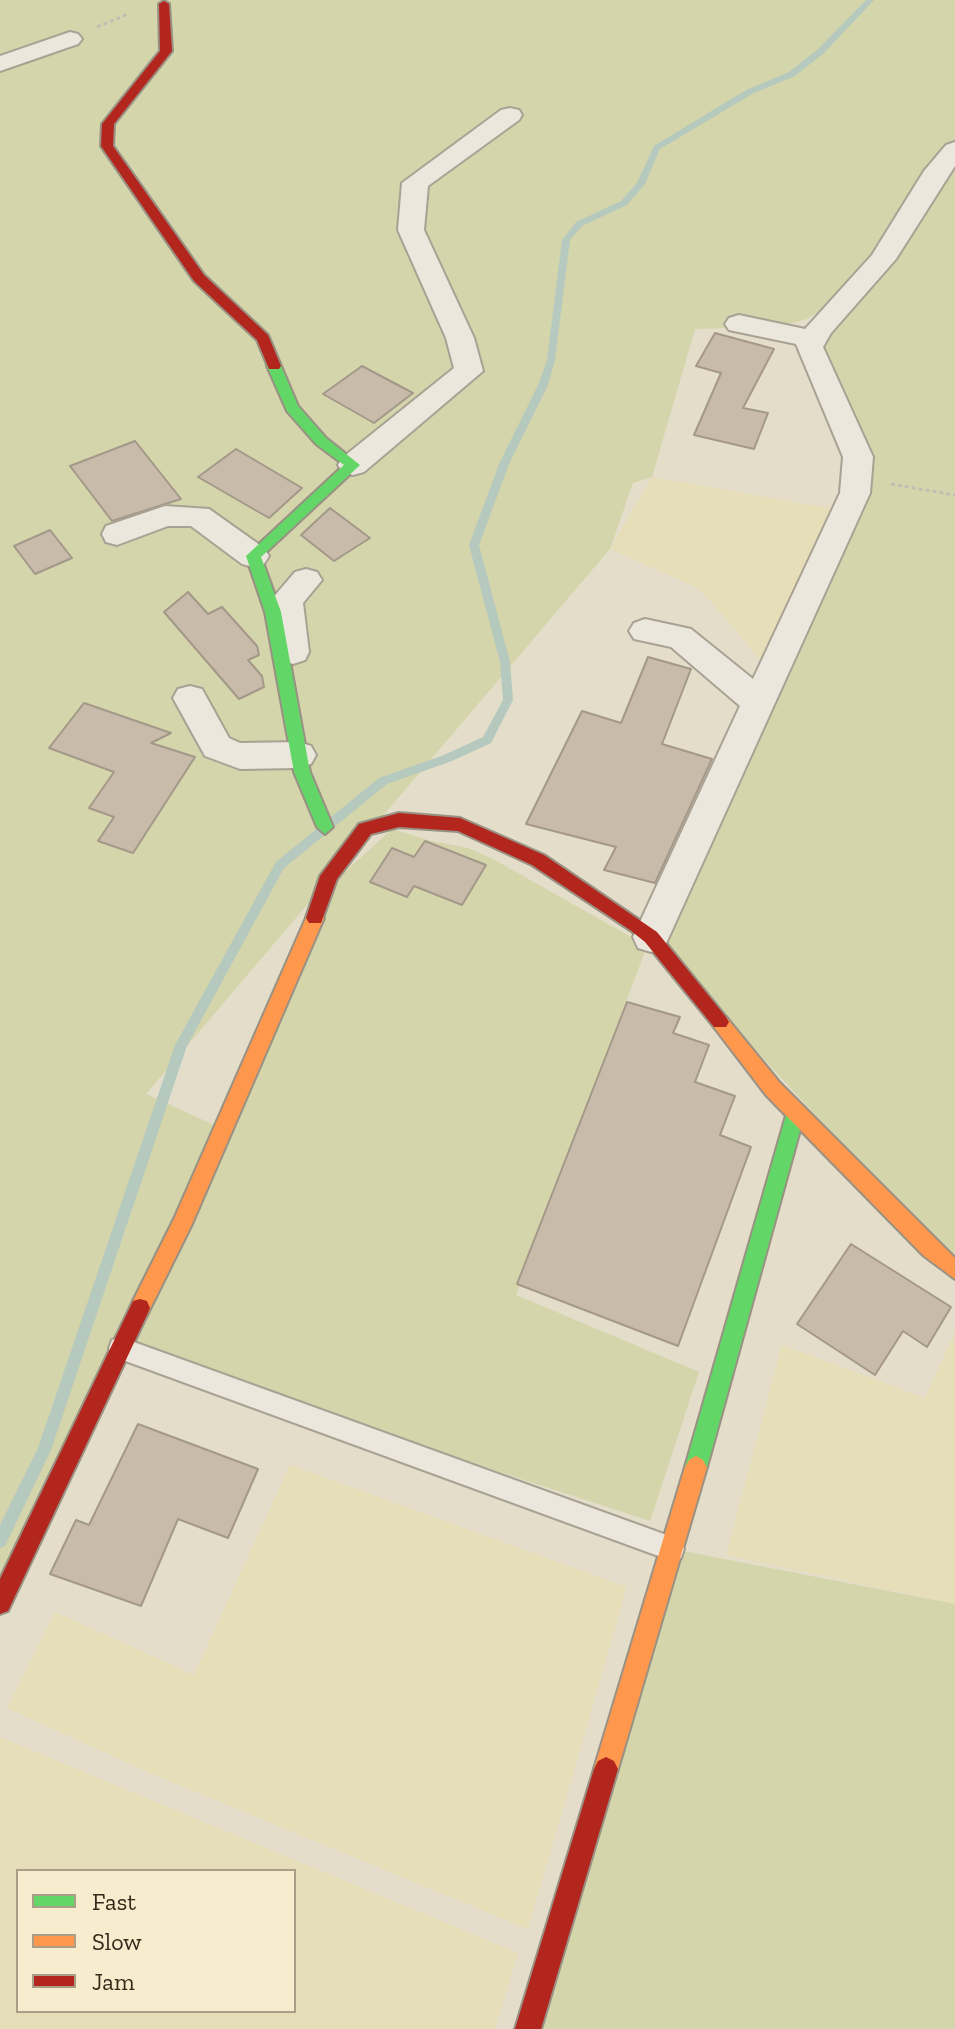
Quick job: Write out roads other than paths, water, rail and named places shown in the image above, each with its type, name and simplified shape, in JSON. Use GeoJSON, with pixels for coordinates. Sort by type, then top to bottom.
{"type":"FeatureCollection","features":[{"type":"Feature","properties":{"kind":"street"},"geometry":{"type":"LineString","coordinates":[[164,4],[166,51],[108,124],[107,146],[199,278],[263,338],[292,408],[321,441],[353,465]]}},
{"type":"Feature","properties":{"kind":"street"},"geometry":{"type":"LineString","coordinates":[[0,64],[70,39]]}},
{"type":"Feature","properties":{"kind":"street"},"geometry":{"type":"LineString","coordinates":[[253,556],[353,465],[469,371],[460,338],[411,230],[415,183],[510,115]]}},
{"type":"Feature","properties":{"kind":"street"},"geometry":{"type":"LineString","coordinates":[[651,937],[855,493],[858,457],[809,347],[819,329],[883,259],[933,176],[955,150]]}},
{"type":"Feature","properties":{"kind":"street"},"geometry":{"type":"LineString","coordinates":[[739,324],[813,339]]}},
{"type":"Feature","properties":{"kind":"street"},"geometry":{"type":"LineString","coordinates":[[117,534],[165,516],[198,516],[253,556],[273,612],[302,772],[325,827]]}},
{"type":"Feature","properties":{"kind":"street"},"geometry":{"type":"LineString","coordinates":[[285,681],[296,673],[287,600],[306,580]]}},
{"type":"Feature","properties":{"kind":"street"},"geometry":{"type":"LineString","coordinates":[[645,631],[680,637],[758,702]]}},
{"type":"Feature","properties":{"kind":"street"},"geometry":{"type":"LineString","coordinates":[[190,698],[217,747],[227,753],[240,756],[299,755]]}},
{"type":"Feature","properties":{"kind":"street"},"geometry":{"type":"LineString","coordinates":[[0,1603],[182,1224],[313,924],[329,876],[365,829],[399,820],[460,825],[538,860],[651,937],[773,1089],[931,1250],[955,1270]]}},
{"type":"Feature","properties":{"kind":"street"},"geometry":{"type":"LineString","coordinates":[[528,2029],[673,1549],[796,1112]]}},
{"type":"Feature","properties":{"kind":"lane"},"geometry":{"type":"LineString","coordinates":[[120,1348],[673,1549]]}},
{"type":"Feature","properties":{"kind":"waterway"},"geometry":{"type":"LineString","coordinates":[[0,1541],[44,1450],[181,1045],[280,865],[383,781],[448,758],[487,740],[508,700],[505,662],[474,545],[504,464],[543,385],[551,360],[566,240],[579,224],[624,203],[641,184],[657,148],[749,92],[792,74],[821,51],[870,0]]}}]}
